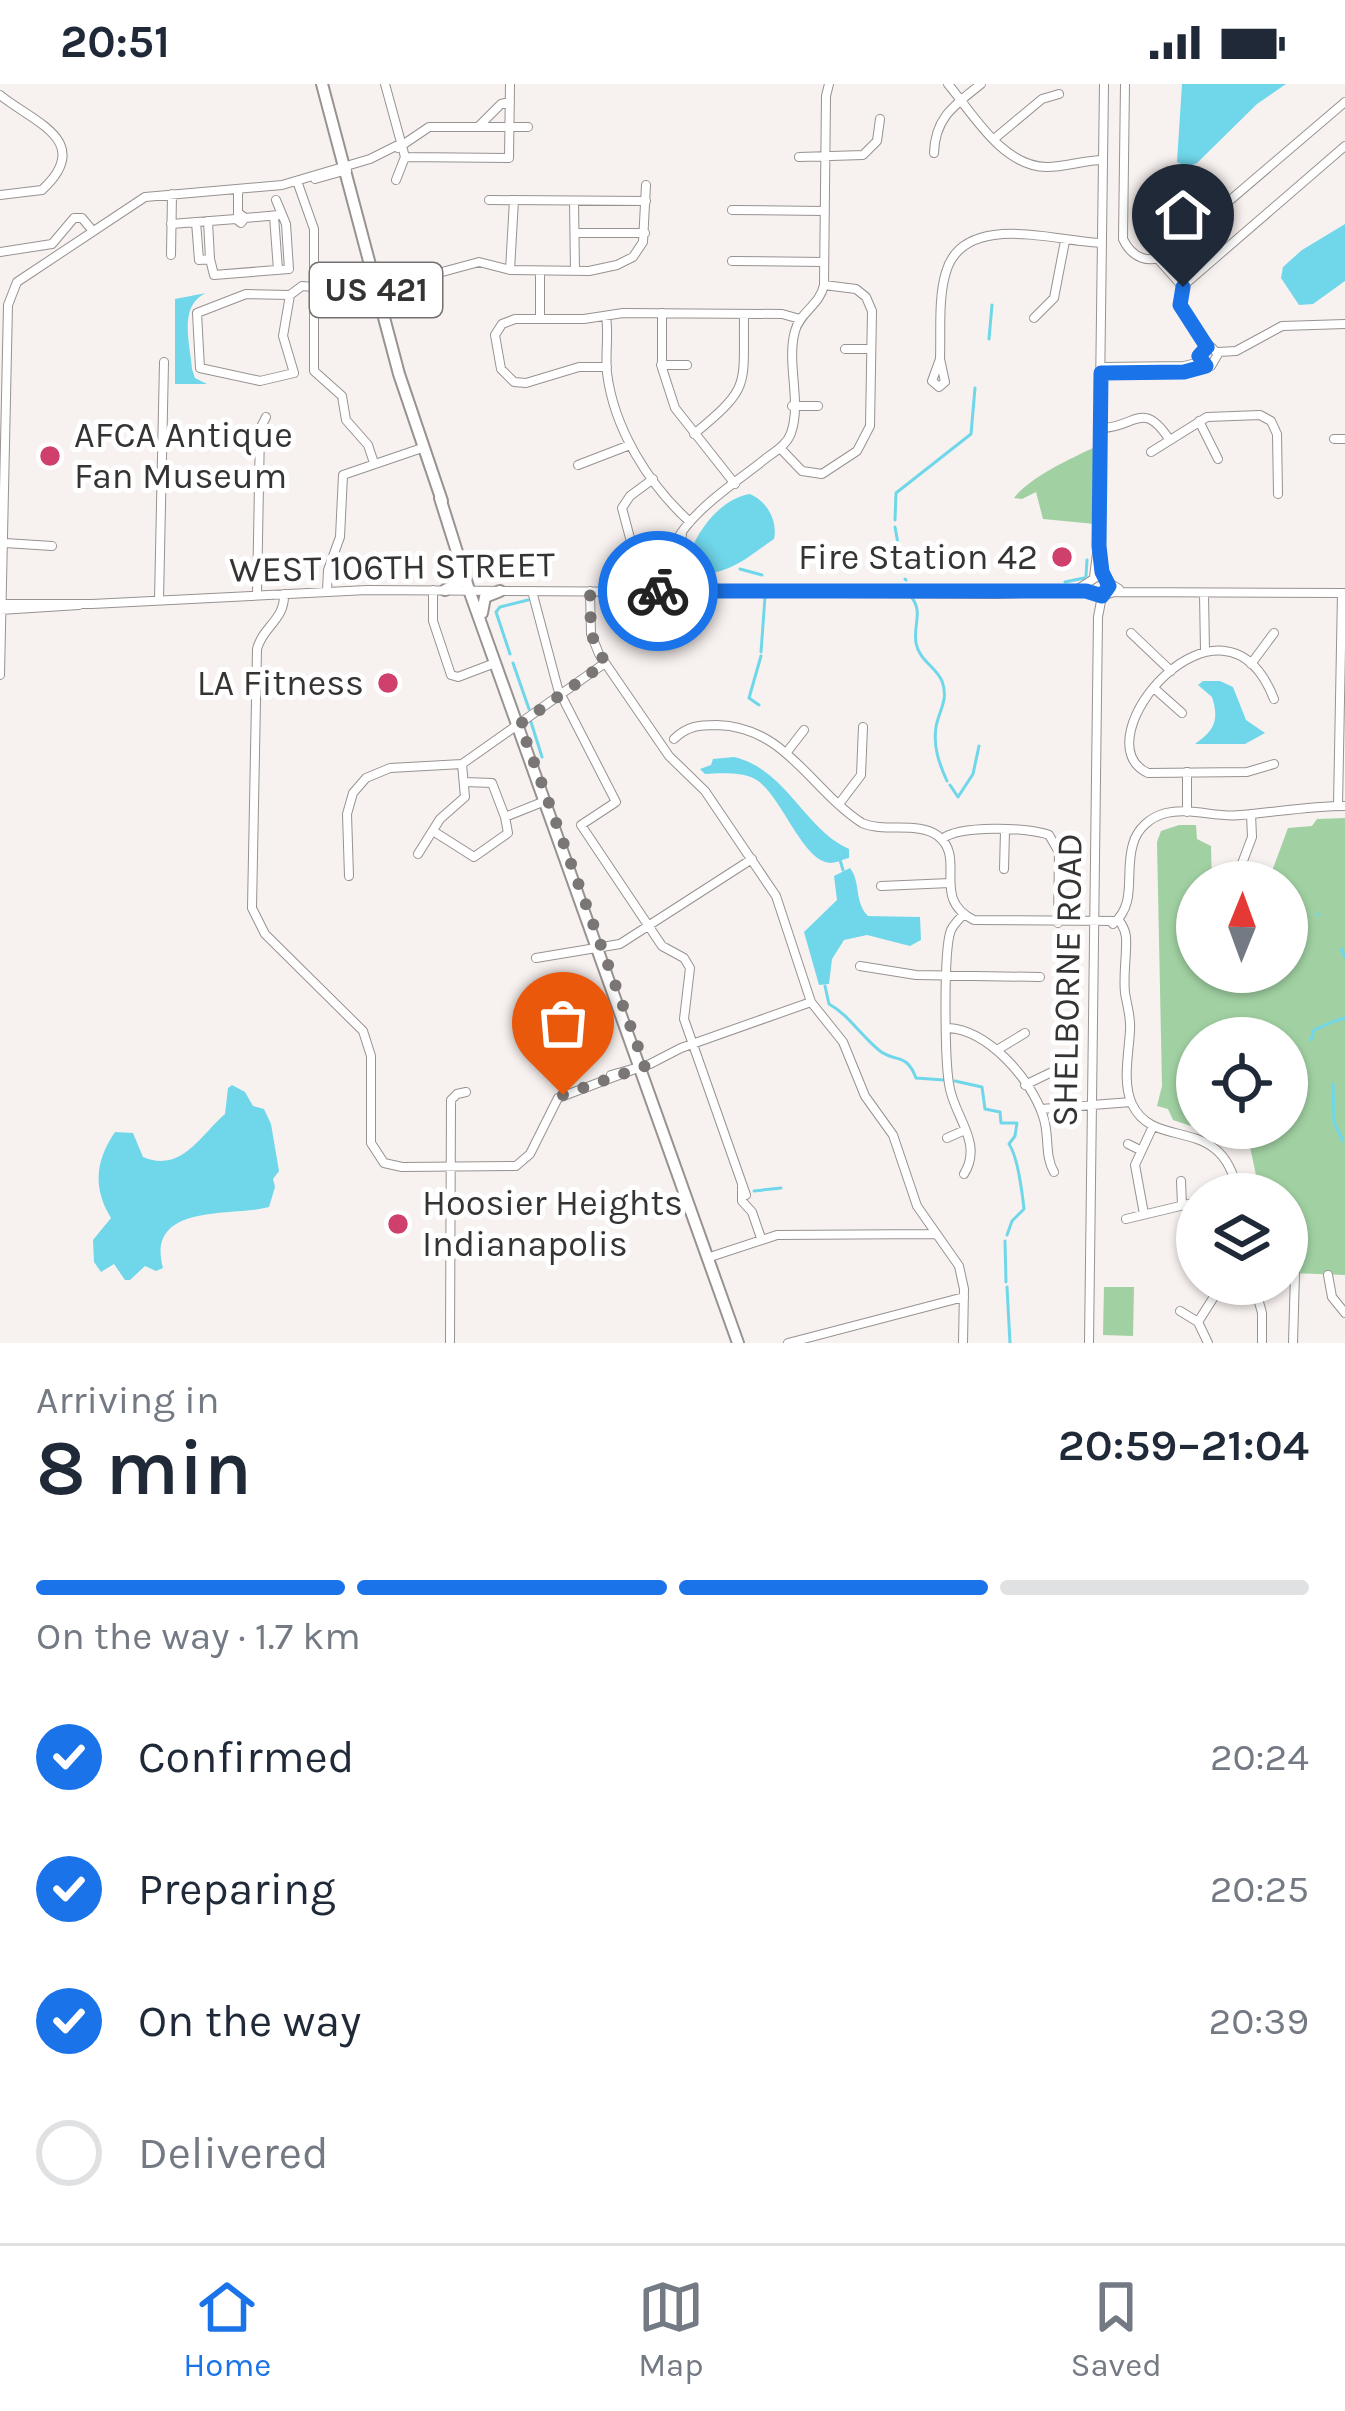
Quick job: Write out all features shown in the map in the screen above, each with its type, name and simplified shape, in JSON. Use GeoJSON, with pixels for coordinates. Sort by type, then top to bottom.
{"type":"FeatureCollection","features":[{"type":"Feature","properties":{"kind":"main road","name":"US 421"},"geometry":{"type":"LineString","coordinates":[[322,84],[422,448],[495,664],[506,684]]}},
{"type":"Feature","properties":{"kind":"main road","name":"US 421"},"geometry":{"type":"LineString","coordinates":[[440,498],[683,1193],[742,1343]]}},
{"type":"Feature","properties":{"kind":"main road"},"geometry":{"type":"LineString","coordinates":[[439,590],[459,584],[461,568]]}},
{"type":"Feature","properties":{"kind":"main road"},"geometry":{"type":"LineString","coordinates":[[482,613],[485,597],[500,591]]}},
{"type":"Feature","properties":{"kind":"street"},"geometry":{"type":"LineString","coordinates":[[385,84],[405,157],[396,180]]}},
{"type":"Feature","properties":{"kind":"street"},"geometry":{"type":"LineString","coordinates":[[405,157],[509,158],[510,84]]}},
{"type":"Feature","properties":{"kind":"street"},"geometry":{"type":"LineString","coordinates":[[671,589],[668,558],[682,532],[780,448],[792,430],[794,338],[800,320],[819,299],[824,285],[829,84]]}},
{"type":"Feature","properties":{"kind":"street"},"geometry":{"type":"LineString","coordinates":[[948,84],[1012,156],[1032,165],[1103,160]]}},
{"type":"Feature","properties":{"kind":"street"},"geometry":{"type":"LineString","coordinates":[[934,153],[939,123],[981,84]]}},
{"type":"Feature","properties":{"kind":"street","name":"SHELBORNE ROAD"},"geometry":{"type":"LineString","coordinates":[[1089,1343],[1104,84]]}},
{"type":"Feature","properties":{"kind":"street"},"geometry":{"type":"LineString","coordinates":[[1125,84],[1124,239],[1138,256],[1158,259],[1183,287],[1182,310],[1207,347],[1218,352],[1240,350],[1282,326],[1345,324]]}},
{"type":"Feature","properties":{"kind":"street"},"geometry":{"type":"LineString","coordinates":[[994,139],[1042,99],[1059,94]]}},
{"type":"Feature","properties":{"kind":"street"},"geometry":{"type":"LineString","coordinates":[[0,95],[51,128],[62,153],[58,173],[42,190],[0,195]]}},
{"type":"Feature","properties":{"kind":"street"},"geometry":{"type":"LineString","coordinates":[[479,126],[501,104],[510,102]]}},
{"type":"Feature","properties":{"kind":"street"},"geometry":{"type":"LineString","coordinates":[[1158,259],[1345,102]]}},
{"type":"Feature","properties":{"kind":"street"},"geometry":{"type":"LineString","coordinates":[[799,157],[857,156],[870,151],[879,136],[880,119]]}},
{"type":"Feature","properties":{"kind":"street"},"geometry":{"type":"LineString","coordinates":[[0,675],[10,295],[23,276],[140,199],[299,180],[344,168],[429,128],[528,127]]}},
{"type":"Feature","properties":{"kind":"street"},"geometry":{"type":"LineString","coordinates":[[1183,287],[1345,146]]}},
{"type":"Feature","properties":{"kind":"street"},"geometry":{"type":"LineString","coordinates":[[299,180],[314,224],[314,371],[339,392],[346,420],[368,445],[374,464]]}},
{"type":"Feature","properties":{"kind":"street"},"geometry":{"type":"LineString","coordinates":[[290,295],[246,294],[197,313],[200,368],[254,380],[294,374],[283,336],[290,295],[297,288],[314,285],[357,293],[475,262],[540,271],[575,271],[625,262],[639,249],[645,233],[646,185]]}},
{"type":"Feature","properties":{"kind":"street"},"geometry":{"type":"LineString","coordinates":[[238,189],[240,217]]}},
{"type":"Feature","properties":{"kind":"street"},"geometry":{"type":"LineString","coordinates":[[171,255],[172,194]]}},
{"type":"Feature","properties":{"kind":"street"},"geometry":{"type":"LineString","coordinates":[[202,221],[214,275],[290,269],[275,200]]}},
{"type":"Feature","properties":{"kind":"street"},"geometry":{"type":"LineString","coordinates":[[489,200],[646,201]]}},
{"type":"Feature","properties":{"kind":"street"},"geometry":{"type":"LineString","coordinates":[[510,270],[514,200]]}},
{"type":"Feature","properties":{"kind":"street"},"geometry":{"type":"LineString","coordinates":[[574,200],[575,271]]}},
{"type":"Feature","properties":{"kind":"street"},"geometry":{"type":"LineString","coordinates":[[732,210],[824,211]]}},
{"type":"Feature","properties":{"kind":"street"},"geometry":{"type":"LineString","coordinates":[[171,224],[278,215]]}},
{"type":"Feature","properties":{"kind":"street"},"geometry":{"type":"LineString","coordinates":[[278,215],[278,270]]}},
{"type":"Feature","properties":{"kind":"street"},"geometry":{"type":"LineString","coordinates":[[0,252],[52,244],[74,218],[82,218],[92,230]]}},
{"type":"Feature","properties":{"kind":"street"},"geometry":{"type":"LineString","coordinates":[[576,232],[645,233]]}},
{"type":"Feature","properties":{"kind":"street"},"geometry":{"type":"LineString","coordinates":[[940,359],[945,275],[958,251],[980,239],[1010,232],[1102,243]]}},
{"type":"Feature","properties":{"kind":"street"},"geometry":{"type":"LineString","coordinates":[[1034,318],[1054,298],[1065,241]]}},
{"type":"Feature","properties":{"kind":"street"},"geometry":{"type":"LineString","coordinates":[[732,261],[824,262]]}},
{"type":"Feature","properties":{"kind":"street"},"geometry":{"type":"LineString","coordinates":[[540,271],[540,319]]}},
{"type":"Feature","properties":{"kind":"street"},"geometry":{"type":"LineString","coordinates":[[780,448],[796,467],[812,474],[829,472],[855,453],[870,423],[872,311],[866,297],[852,287],[824,285]]}},
{"type":"Feature","properties":{"kind":"street"},"geometry":{"type":"LineString","coordinates":[[607,367],[579,367],[526,383],[512,381],[501,369],[496,332],[506,321],[662,313],[789,315],[800,320]]}},
{"type":"Feature","properties":{"kind":"street"},"geometry":{"type":"LineString","coordinates":[[662,313],[662,364],[676,411],[735,484]]}},
{"type":"Feature","properties":{"kind":"street"},"geometry":{"type":"LineString","coordinates":[[694,434],[739,392],[744,314]]}},
{"type":"Feature","properties":{"kind":"street"},"geometry":{"type":"LineString","coordinates":[[606,316],[607,367],[630,445],[690,522]]}},
{"type":"Feature","properties":{"kind":"street"},"geometry":{"type":"LineString","coordinates":[[1101,370],[1184,366],[1196,363],[1207,347]]}},
{"type":"Feature","properties":{"kind":"street"},"geometry":{"type":"LineString","coordinates":[[845,349],[872,349]]}},
{"type":"Feature","properties":{"kind":"street"},"geometry":{"type":"LineString","coordinates":[[1101,370],[1184,372],[1215,364],[1218,352]]}},
{"type":"Feature","properties":{"kind":"street"},"geometry":{"type":"LineString","coordinates":[[1199,356],[1206,366]]}},
{"type":"Feature","properties":{"kind":"street"},"geometry":{"type":"LineString","coordinates":[[159,601],[164,362]]}},
{"type":"Feature","properties":{"kind":"street"},"geometry":{"type":"LineString","coordinates":[[662,364],[687,365]]}},
{"type":"Feature","properties":{"kind":"street"},"geometry":{"type":"LineString","coordinates":[[793,406],[818,406]]}},
{"type":"Feature","properties":{"kind":"street"},"geometry":{"type":"LineString","coordinates":[[1150,452],[1198,421],[1222,415],[1264,416],[1277,434],[1278,494]]}},
{"type":"Feature","properties":{"kind":"street"},"geometry":{"type":"LineString","coordinates":[[257,595],[260,429],[266,417]]}},
{"type":"Feature","properties":{"kind":"street"},"geometry":{"type":"LineString","coordinates":[[1100,428],[1116,428],[1146,417],[1156,421],[1169,439]]}},
{"type":"Feature","properties":{"kind":"street"},"geometry":{"type":"LineString","coordinates":[[1198,421],[1218,459]]}},
{"type":"Feature","properties":{"kind":"street"},"geometry":{"type":"LineString","coordinates":[[578,465],[630,445]]}},
{"type":"Feature","properties":{"kind":"street"},"geometry":{"type":"LineString","coordinates":[[327,591],[328,570],[340,537],[343,475],[422,448]]}},
{"type":"Feature","properties":{"kind":"street"},"geometry":{"type":"LineString","coordinates":[[634,553],[622,508],[653,479]]}},
{"type":"Feature","properties":{"kind":"street"},"geometry":{"type":"LineString","coordinates":[[4,543],[52,546]]}},
{"type":"Feature","properties":{"kind":"street","name":"WEST 106TH STREET"},"geometry":{"type":"LineString","coordinates":[[2,607],[327,591],[1065,592],[1098,587],[1139,594],[1343,592]]}},
{"type":"Feature","properties":{"kind":"street"},"geometry":{"type":"LineString","coordinates":[[439,590],[433,621],[451,675],[458,677],[495,664]]}},
{"type":"Feature","properties":{"kind":"street"},"geometry":{"type":"LineString","coordinates":[[532,591],[560,694],[616,802],[581,825],[662,946],[684,958],[690,968],[684,1015],[744,1190],[742,1201],[752,1212],[761,1238]]}},
{"type":"Feature","properties":{"kind":"street"},"geometry":{"type":"LineString","coordinates":[[590,591],[591,634],[605,663],[669,756],[702,787],[779,903],[811,1002],[843,1042],[865,1096],[893,1135],[914,1201],[959,1266],[964,1343]]}},
{"type":"Feature","properties":{"kind":"street"},"geometry":{"type":"LineString","coordinates":[[674,740],[691,727],[731,726],[763,735],[787,752],[838,804],[872,827],[921,830],[942,839],[950,860],[953,901],[963,915],[983,922],[1094,924],[1118,920],[1128,905],[1131,852],[1137,834],[1159,815],[1341,806],[1343,592]]}},
{"type":"Feature","properties":{"kind":"street"},"geometry":{"type":"LineString","coordinates":[[1204,593],[1205,651]]}},
{"type":"Feature","properties":{"kind":"street"},"geometry":{"type":"LineString","coordinates":[[284,594],[280,617],[257,646],[252,908],[265,934],[363,1031],[372,1071],[371,1141],[377,1157],[396,1167],[507,1168],[520,1164],[559,1098],[811,1002]]}},
{"type":"Feature","properties":{"kind":"street"},"geometry":{"type":"LineString","coordinates":[[1251,664],[1274,632]]}},
{"type":"Feature","properties":{"kind":"street"},"geometry":{"type":"LineString","coordinates":[[1131,633],[1172,671]]}},
{"type":"Feature","properties":{"kind":"street"},"geometry":{"type":"LineString","coordinates":[[1274,700],[1251,664],[1232,654],[1205,651],[1187,656],[1132,717],[1131,758],[1145,772],[1248,772],[1274,764]]}},
{"type":"Feature","properties":{"kind":"street"},"geometry":{"type":"LineString","coordinates":[[350,876],[347,814],[353,793],[363,781],[390,768],[462,764],[605,663]]}},
{"type":"Feature","properties":{"kind":"street"},"geometry":{"type":"LineString","coordinates":[[1155,689],[1182,713]]}},
{"type":"Feature","properties":{"kind":"street"},"geometry":{"type":"LineString","coordinates":[[838,804],[861,775],[863,727]]}},
{"type":"Feature","properties":{"kind":"street"},"geometry":{"type":"LineString","coordinates":[[787,752],[804,730]]}},
{"type":"Feature","properties":{"kind":"street"},"geometry":{"type":"LineString","coordinates":[[418,854],[442,817],[465,797],[462,764]]}},
{"type":"Feature","properties":{"kind":"street"},"geometry":{"type":"LineString","coordinates":[[1187,772],[1187,812]]}},
{"type":"Feature","properties":{"kind":"street"},"geometry":{"type":"LineString","coordinates":[[433,831],[474,857],[508,833],[492,783],[465,782]]}},
{"type":"Feature","properties":{"kind":"street"},"geometry":{"type":"LineString","coordinates":[[505,817],[547,800]]}},
{"type":"Feature","properties":{"kind":"street"},"geometry":{"type":"LineString","coordinates":[[1243,861],[1253,835],[1251,814]]}},
{"type":"Feature","properties":{"kind":"street"},"geometry":{"type":"LineString","coordinates":[[942,839],[958,830],[1040,832],[1056,843],[1061,923]]}},
{"type":"Feature","properties":{"kind":"street"},"geometry":{"type":"LineString","coordinates":[[1004,869],[1005,831]]}},
{"type":"Feature","properties":{"kind":"street"},"geometry":{"type":"LineString","coordinates":[[536,958],[625,940],[752,859]]}},
{"type":"Feature","properties":{"kind":"street"},"geometry":{"type":"LineString","coordinates":[[880,886],[950,883]]}},
{"type":"Feature","properties":{"kind":"street"},"geometry":{"type":"LineString","coordinates":[[963,915],[950,934],[948,1028],[949,1083],[972,1153],[964,1174]]}},
{"type":"Feature","properties":{"kind":"street"},"geometry":{"type":"LineString","coordinates":[[1118,920],[1126,937],[1132,1104],[1153,1126],[1176,1134]]}},
{"type":"Feature","properties":{"kind":"street"},"geometry":{"type":"LineString","coordinates":[[860,966],[916,975],[1040,977]]}},
{"type":"Feature","properties":{"kind":"street"},"geometry":{"type":"LineString","coordinates":[[948,1028],[978,1034],[1025,1085],[1042,1111],[1054,1172]]}},
{"type":"Feature","properties":{"kind":"street"},"geometry":{"type":"LineString","coordinates":[[997,1050],[1025,1033]]}},
{"type":"Feature","properties":{"kind":"street"},"geometry":{"type":"LineString","coordinates":[[1025,1085],[1056,1070]]}},
{"type":"Feature","properties":{"kind":"street"},"geometry":{"type":"LineString","coordinates":[[450,1343],[451,1100],[466,1092]]}},
{"type":"Feature","properties":{"kind":"street"},"geometry":{"type":"LineString","coordinates":[[1042,1111],[1132,1104]]}},
{"type":"Feature","properties":{"kind":"street"},"geometry":{"type":"LineString","coordinates":[[1144,1214],[1135,1173],[1153,1126]]}},
{"type":"Feature","properties":{"kind":"street"},"geometry":{"type":"LineString","coordinates":[[947,1138],[965,1130]]}},
{"type":"Feature","properties":{"kind":"street"},"geometry":{"type":"LineString","coordinates":[[1128,1144],[1140,1150]]}},
{"type":"Feature","properties":{"kind":"street"},"geometry":{"type":"LineString","coordinates":[[1214,1149],[1227,1161],[1231,1173]]}},
{"type":"Feature","properties":{"kind":"street"},"geometry":{"type":"LineString","coordinates":[[1126,1219],[1176,1206]]}},
{"type":"Feature","properties":{"kind":"street"},"geometry":{"type":"LineString","coordinates":[[710,1257],[786,1234],[937,1233]]}},
{"type":"Feature","properties":{"kind":"street"},"geometry":{"type":"LineString","coordinates":[[1328,1275],[1332,1297],[1345,1312]]}},
{"type":"Feature","properties":{"kind":"street"},"geometry":{"type":"LineString","coordinates":[[788,1343],[964,1297]]}},
{"type":"Feature","properties":{"kind":"street"},"geometry":{"type":"LineString","coordinates":[[1198,1322],[1209,1305]]}},
{"type":"Feature","properties":{"kind":"street"},"geometry":{"type":"LineString","coordinates":[[1261,1305],[1262,1343]]}},
{"type":"Feature","properties":{"kind":"street"},"geometry":{"type":"LineString","coordinates":[[1293,1343],[1294,1305]]}},
{"type":"Feature","properties":{"kind":"street"},"geometry":{"type":"LineString","coordinates":[[1180,1311],[1198,1322],[1208,1343]]}},
{"type":"Feature","properties":{"kind":"green space"},"geometry":{"type":"Polygon","coordinates":[[[1095,447],[1095,524],[1043,519],[1036,492],[1014,498],[1040,476],[1095,447]]]}},
{"type":"Feature","properties":{"kind":"green space"},"geometry":{"type":"Polygon","coordinates":[[[1345,818],[1345,1275],[1308,1274],[1308,1173],[1256,1173],[1250,1149],[1308,1149],[1308,1017],[1176,1017],[1176,1121],[1168,1109],[1157,1106],[1162,1086],[1157,842],[1161,831],[1196,825],[1197,839],[1211,846],[1211,861],[1176,861],[1176,993],[1308,993],[1308,861],[1276,861],[1288,828],[1312,826],[1317,819],[1345,818]]]}},
{"type":"Feature","properties":{"kind":"green space"},"geometry":{"type":"Polygon","coordinates":[[[1104,1287],[1134,1287],[1133,1336],[1103,1335],[1104,1287]]]}},
{"type":"Feature","properties":{"kind":"water"},"geometry":{"type":"Polygon","coordinates":[[[1182,84],[1286,84],[1187,167],[1177,162],[1182,84]]]}},
{"type":"Feature","properties":{"kind":"water"},"geometry":{"type":"Polygon","coordinates":[[[1345,224],[1345,281],[1313,304],[1299,305],[1281,278],[1283,267],[1345,224]]]}},
{"type":"Feature","properties":{"kind":"water"},"geometry":{"type":"Polygon","coordinates":[[[206,293],[192,307],[188,326],[192,369],[195,378],[207,384],[175,384],[175,299],[206,293]]]}},
{"type":"Feature","properties":{"kind":"water"},"geometry":{"type":"Polygon","coordinates":[[[750,494],[770,512],[774,539],[726,569],[692,574],[687,564],[701,530],[728,503],[750,494]]]}},
{"type":"Feature","properties":{"kind":"water"},"geometry":{"type":"Polygon","coordinates":[[[1203,681],[1233,687],[1246,720],[1265,733],[1245,744],[1195,744],[1215,719],[1212,697],[1198,685],[1203,681]]]}},
{"type":"Feature","properties":{"kind":"water"},"geometry":{"type":"Polygon","coordinates":[[[734,757],[782,786],[820,828],[849,849],[849,858],[830,863],[819,859],[753,778],[705,774],[700,769],[713,759],[734,757]]]}},
{"type":"Feature","properties":{"kind":"water"},"geometry":{"type":"Polygon","coordinates":[[[850,868],[868,916],[920,917],[921,940],[910,946],[867,935],[844,940],[832,959],[829,984],[819,985],[804,932],[837,900],[834,876],[850,868]]]}},
{"type":"Feature","properties":{"kind":"water"},"geometry":{"type":"Polygon","coordinates":[[[232,1085],[245,1092],[253,1106],[264,1109],[271,1124],[279,1171],[273,1179],[269,1207],[179,1222],[167,1232],[161,1247],[163,1268],[156,1271],[145,1266],[130,1280],[114,1264],[101,1272],[94,1262],[93,1240],[111,1218],[99,1174],[115,1132],[133,1133],[143,1157],[156,1161],[179,1156],[225,1114],[232,1085]]]}},
{"type":"Feature","properties":{"kind":"waterway"},"geometry":{"type":"LineString","coordinates":[[989,339],[992,305]]}},
{"type":"Feature","properties":{"kind":"waterway"},"geometry":{"type":"LineString","coordinates":[[895,520],[896,493],[971,434],[975,388]]}},
{"type":"Feature","properties":{"kind":"waterway"},"geometry":{"type":"LineString","coordinates":[[895,527],[903,571]]}},
{"type":"Feature","properties":{"kind":"waterway"},"geometry":{"type":"LineString","coordinates":[[1086,576],[1087,560]]}},
{"type":"Feature","properties":{"kind":"waterway"},"geometry":{"type":"LineString","coordinates":[[740,569],[762,575]]}},
{"type":"Feature","properties":{"kind":"waterway"},"geometry":{"type":"LineString","coordinates":[[1065,582],[1084,578]]}},
{"type":"Feature","properties":{"kind":"waterway"},"geometry":{"type":"LineString","coordinates":[[876,589],[959,587]]}},
{"type":"Feature","properties":{"kind":"waterway"},"geometry":{"type":"LineString","coordinates":[[858,589],[871,589]]}},
{"type":"Feature","properties":{"kind":"waterway"},"geometry":{"type":"LineString","coordinates":[[761,652],[765,597]]}},
{"type":"Feature","properties":{"kind":"waterway"},"geometry":{"type":"LineString","coordinates":[[912,598],[917,609],[918,649],[944,688],[935,741],[947,781]]}},
{"type":"Feature","properties":{"kind":"waterway"},"geometry":{"type":"LineString","coordinates":[[510,654],[496,612],[528,600]]}},
{"type":"Feature","properties":{"kind":"waterway"},"geometry":{"type":"LineString","coordinates":[[759,705],[749,698],[761,656]]}},
{"type":"Feature","properties":{"kind":"waterway"},"geometry":{"type":"LineString","coordinates":[[513,663],[529,709]]}},
{"type":"Feature","properties":{"kind":"waterway"},"geometry":{"type":"LineString","coordinates":[[531,722],[542,757]]}},
{"type":"Feature","properties":{"kind":"waterway"},"geometry":{"type":"LineString","coordinates":[[950,785],[958,797],[973,774],[979,746]]}},
{"type":"Feature","properties":{"kind":"waterway"},"geometry":{"type":"LineString","coordinates":[[840,860],[843,870]]}},
{"type":"Feature","properties":{"kind":"waterway"},"geometry":{"type":"LineString","coordinates":[[1341,949],[1345,957]]}},
{"type":"Feature","properties":{"kind":"waterway"},"geometry":{"type":"LineString","coordinates":[[825,986],[829,1004],[880,1051],[904,1061],[916,1078],[944,1080]]}},
{"type":"Feature","properties":{"kind":"waterway"},"geometry":{"type":"LineString","coordinates":[[1335,1021],[1345,1018]]}},
{"type":"Feature","properties":{"kind":"waterway"},"geometry":{"type":"LineString","coordinates":[[1311,1040],[1314,1030],[1332,1022]]}},
{"type":"Feature","properties":{"kind":"waterway"},"geometry":{"type":"LineString","coordinates":[[955,1081],[982,1087],[985,1109],[1000,1112],[1001,1123],[1017,1123],[1009,1144],[1024,1209],[1007,1235]]}},
{"type":"Feature","properties":{"kind":"waterway"},"geometry":{"type":"LineString","coordinates":[[1333,1084],[1334,1122],[1343,1141]]}},
{"type":"Feature","properties":{"kind":"waterway"},"geometry":{"type":"LineString","coordinates":[[754,1191],[781,1188]]}},
{"type":"Feature","properties":{"kind":"waterway"},"geometry":{"type":"LineString","coordinates":[[1005,1241],[1006,1282]]}},
{"type":"Feature","properties":{"kind":"waterway"},"geometry":{"type":"LineString","coordinates":[[1007,1287],[1010,1343]]}},
{"type":"Feature","properties":{"kind":"way so far"},"geometry":{"type":"LineString","coordinates":[[563,1095],[645,1066],[520,724],[605,663],[591,634],[590,591],[658,591]]}},
{"type":"Feature","properties":{"kind":"place","name":"AFCA Antique Fan Museum"},"geometry":{"type":"Point","coordinates":[50,456]}},
{"type":"Feature","properties":{"kind":"place","name":"Fire Station 42"},"geometry":{"type":"Point","coordinates":[1062,557]}},
{"type":"Feature","properties":{"kind":"place","name":"LA Fitness"},"geometry":{"type":"Point","coordinates":[388,683]}},
{"type":"Feature","properties":{"kind":"place","name":"Hoosier Heights Indianapolis"},"geometry":{"type":"Point","coordinates":[398,1224]}},
{"type":"Feature","properties":{"kind":"route"},"geometry":{"type":"LineString","coordinates":[[658,591],[1086,591],[1102,596],[1109,586],[1099,546],[1101,373],[1184,372],[1206,366],[1199,356],[1207,347],[1204,339],[1180,305],[1183,287]]}}]}
